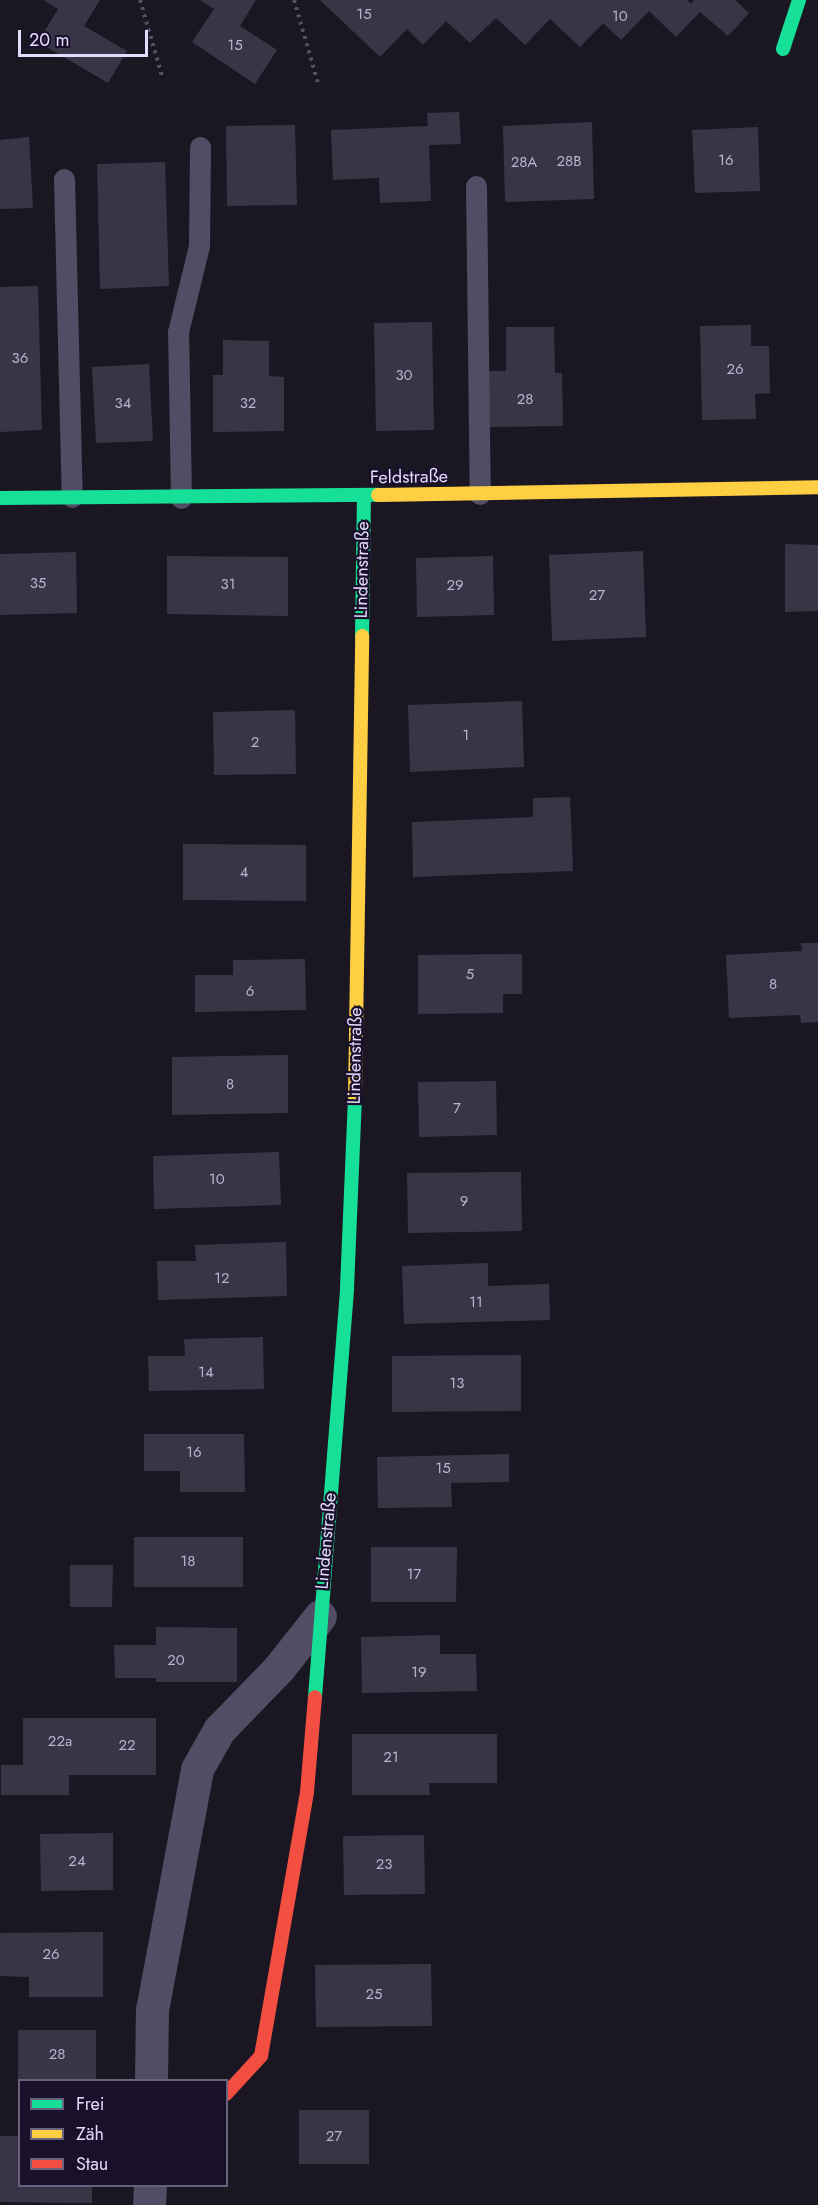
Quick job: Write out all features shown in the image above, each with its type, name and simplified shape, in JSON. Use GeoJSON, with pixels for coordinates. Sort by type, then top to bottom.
{"type":"FeatureCollection","features":[{"type":"Feature","properties":{"kind":"street"},"geometry":{"type":"LineString","coordinates":[[783,49],[799,0]]}},
{"type":"Feature","properties":{"kind":"street","name":"Feldstraße"},"geometry":{"type":"LineString","coordinates":[[0,498],[480,494],[818,487]]}},
{"type":"Feature","properties":{"kind":"street","name":"Lindenstraße"},"geometry":{"type":"LineString","coordinates":[[228,2092],[261,2056],[307,1792],[347,1288],[354,1158],[364,495]]}},
{"type":"Feature","properties":{"kind":"street","name":"Lindenstraße"},"geometry":{"type":"LineString","coordinates":[[151,2079],[152,2010],[197,1769],[219,1730],[279,1668],[320,1616]]}},
{"type":"Feature","properties":{"kind":"street"},"geometry":{"type":"LineString","coordinates":[[149,2205],[150,2187]]}},
{"type":"Feature","properties":{"kind":"lane"},"geometry":{"type":"LineString","coordinates":[[181,498],[178,332],[199,246],[200,147]]}},
{"type":"Feature","properties":{"kind":"lane"},"geometry":{"type":"LineString","coordinates":[[64,179],[72,497]]}},
{"type":"Feature","properties":{"kind":"lane"},"geometry":{"type":"LineString","coordinates":[[476,186],[480,494]]}},
{"type":"Feature","properties":{"kind":"path"},"geometry":{"type":"LineString","coordinates":[[140,0],[163,79]]}},
{"type":"Feature","properties":{"kind":"path"},"geometry":{"type":"LineString","coordinates":[[294,0],[318,83]]}},
{"type":"Feature","properties":{"kind":"building"},"geometry":{"type":"Polygon","coordinates":[[[43,0],[100,0],[84,26],[127,51],[108,83],[38,42],[58,9],[43,0]]]}},
{"type":"Feature","properties":{"kind":"building"},"geometry":{"type":"Polygon","coordinates":[[[200,0],[256,0],[240,26],[277,50],[255,84],[192,42],[214,9],[200,0]]]}},
{"type":"Feature","properties":{"kind":"building"},"geometry":{"type":"Polygon","coordinates":[[[320,0],[687,0],[691,4],[694,0],[735,0],[749,13],[728,36],[700,12],[676,37],[649,11],[621,40],[603,23],[580,47],[550,19],[525,45],[496,18],[470,43],[446,21],[423,45],[407,29],[380,57],[320,0]]]}},
{"type":"Feature","properties":{"kind":"building"},"geometry":{"type":"Polygon","coordinates":[[[459,112],[461,144],[429,145],[431,201],[380,203],[379,178],[333,180],[331,130],[428,126],[427,113],[459,112]]]}},
{"type":"Feature","properties":{"kind":"building"},"geometry":{"type":"Polygon","coordinates":[[[592,122],[594,199],[505,202],[503,126],[592,122]]]}},
{"type":"Feature","properties":{"kind":"building"},"geometry":{"type":"Polygon","coordinates":[[[295,125],[297,205],[227,206],[226,126],[295,125]]]}},
{"type":"Feature","properties":{"kind":"building"},"geometry":{"type":"Polygon","coordinates":[[[758,127],[760,191],[695,193],[692,130],[758,127]]]}},
{"type":"Feature","properties":{"kind":"building"},"geometry":{"type":"Polygon","coordinates":[[[29,137],[33,208],[0,209],[0,140],[29,137]]]}},
{"type":"Feature","properties":{"kind":"building"},"geometry":{"type":"Polygon","coordinates":[[[165,162],[169,286],[100,289],[97,164],[165,162]]]}},
{"type":"Feature","properties":{"kind":"building"},"geometry":{"type":"Polygon","coordinates":[[[38,286],[42,430],[0,432],[0,287],[38,286]]]}},
{"type":"Feature","properties":{"kind":"building"},"geometry":{"type":"Polygon","coordinates":[[[432,322],[434,430],[376,431],[374,323],[432,322]]]}},
{"type":"Feature","properties":{"kind":"building"},"geometry":{"type":"Polygon","coordinates":[[[751,325],[751,346],[769,346],[770,393],[755,394],[756,419],[702,420],[700,326],[751,325]]]}},
{"type":"Feature","properties":{"kind":"building"},"geometry":{"type":"Polygon","coordinates":[[[506,327],[554,327],[555,373],[562,373],[563,426],[489,427],[488,371],[506,371],[506,327]]]}},
{"type":"Feature","properties":{"kind":"building"},"geometry":{"type":"Polygon","coordinates":[[[223,340],[269,341],[269,376],[284,377],[284,431],[213,432],[213,375],[223,375],[223,340]]]}},
{"type":"Feature","properties":{"kind":"building"},"geometry":{"type":"Polygon","coordinates":[[[149,364],[153,441],[96,443],[92,367],[149,364]]]}},
{"type":"Feature","properties":{"kind":"building"},"geometry":{"type":"Polygon","coordinates":[[[785,544],[818,545],[818,611],[785,612],[785,544]]]}},
{"type":"Feature","properties":{"kind":"building"},"geometry":{"type":"Polygon","coordinates":[[[643,551],[646,637],[552,641],[549,555],[643,551]]]}},
{"type":"Feature","properties":{"kind":"building"},"geometry":{"type":"Polygon","coordinates":[[[76,552],[77,613],[0,615],[0,554],[76,552]]]}},
{"type":"Feature","properties":{"kind":"building"},"geometry":{"type":"Polygon","coordinates":[[[167,556],[288,557],[288,616],[167,614],[167,556]]]}},
{"type":"Feature","properties":{"kind":"building"},"geometry":{"type":"Polygon","coordinates":[[[493,556],[494,615],[417,617],[416,558],[493,556]]]}},
{"type":"Feature","properties":{"kind":"building"},"geometry":{"type":"Polygon","coordinates":[[[522,701],[524,767],[410,772],[408,705],[522,701]]]}},
{"type":"Feature","properties":{"kind":"building"},"geometry":{"type":"Polygon","coordinates":[[[295,710],[296,774],[214,775],[213,712],[295,710]]]}},
{"type":"Feature","properties":{"kind":"building"},"geometry":{"type":"Polygon","coordinates":[[[570,797],[573,871],[413,877],[412,822],[533,817],[533,798],[570,797]]]}},
{"type":"Feature","properties":{"kind":"building"},"geometry":{"type":"Polygon","coordinates":[[[183,844],[306,845],[306,901],[183,900],[183,844]]]}},
{"type":"Feature","properties":{"kind":"building"},"geometry":{"type":"Polygon","coordinates":[[[801,943],[818,943],[818,1022],[801,1023],[800,1015],[729,1018],[726,955],[802,951],[801,943]]]}},
{"type":"Feature","properties":{"kind":"building"},"geometry":{"type":"Polygon","coordinates":[[[522,954],[522,994],[503,994],[503,1013],[418,1014],[418,955],[522,954]]]}},
{"type":"Feature","properties":{"kind":"building"},"geometry":{"type":"Polygon","coordinates":[[[305,959],[306,1010],[195,1012],[195,975],[233,975],[233,960],[305,959]]]}},
{"type":"Feature","properties":{"kind":"building"},"geometry":{"type":"Polygon","coordinates":[[[288,1055],[288,1113],[172,1115],[172,1057],[288,1055]]]}},
{"type":"Feature","properties":{"kind":"building"},"geometry":{"type":"Polygon","coordinates":[[[496,1081],[497,1135],[419,1137],[418,1082],[496,1081]]]}},
{"type":"Feature","properties":{"kind":"building"},"geometry":{"type":"Polygon","coordinates":[[[279,1152],[281,1205],[154,1209],[153,1156],[279,1152]]]}},
{"type":"Feature","properties":{"kind":"building"},"geometry":{"type":"Polygon","coordinates":[[[521,1172],[522,1231],[408,1233],[407,1173],[521,1172]]]}},
{"type":"Feature","properties":{"kind":"building"},"geometry":{"type":"Polygon","coordinates":[[[286,1242],[287,1296],[158,1300],[157,1261],[196,1261],[195,1245],[286,1242]]]}},
{"type":"Feature","properties":{"kind":"building"},"geometry":{"type":"Polygon","coordinates":[[[488,1263],[488,1286],[549,1284],[550,1320],[404,1324],[402,1266],[488,1263]]]}},
{"type":"Feature","properties":{"kind":"building"},"geometry":{"type":"Polygon","coordinates":[[[263,1337],[264,1389],[149,1391],[148,1356],[185,1356],[184,1339],[263,1337]]]}},
{"type":"Feature","properties":{"kind":"building"},"geometry":{"type":"Polygon","coordinates":[[[521,1355],[521,1411],[392,1412],[392,1356],[521,1355]]]}},
{"type":"Feature","properties":{"kind":"building"},"geometry":{"type":"Polygon","coordinates":[[[144,1434],[244,1434],[245,1492],[180,1492],[180,1471],[144,1471],[144,1434]]]}},
{"type":"Feature","properties":{"kind":"building"},"geometry":{"type":"Polygon","coordinates":[[[509,1454],[509,1482],[451,1483],[452,1507],[378,1508],[377,1457],[509,1454]]]}},
{"type":"Feature","properties":{"kind":"building"},"geometry":{"type":"Polygon","coordinates":[[[134,1537],[243,1537],[243,1587],[134,1587],[134,1537]]]}},
{"type":"Feature","properties":{"kind":"building"},"geometry":{"type":"Polygon","coordinates":[[[371,1547],[457,1547],[456,1602],[371,1602],[371,1547]]]}},
{"type":"Feature","properties":{"kind":"building"},"geometry":{"type":"Polygon","coordinates":[[[70,1565],[113,1565],[112,1607],[70,1607],[70,1565]]]}},
{"type":"Feature","properties":{"kind":"building"},"geometry":{"type":"Polygon","coordinates":[[[156,1627],[237,1628],[237,1682],[156,1682],[156,1678],[115,1678],[114,1645],[156,1645],[156,1627]]]}},
{"type":"Feature","properties":{"kind":"building"},"geometry":{"type":"Polygon","coordinates":[[[440,1635],[440,1654],[476,1654],[477,1691],[362,1693],[361,1637],[440,1635]]]}},
{"type":"Feature","properties":{"kind":"building"},"geometry":{"type":"Polygon","coordinates":[[[23,1718],[156,1718],[156,1775],[69,1775],[69,1795],[1,1795],[1,1765],[23,1765],[23,1718]]]}},
{"type":"Feature","properties":{"kind":"building"},"geometry":{"type":"Polygon","coordinates":[[[352,1734],[497,1734],[497,1783],[429,1783],[430,1795],[352,1795],[352,1734]]]}},
{"type":"Feature","properties":{"kind":"building"},"geometry":{"type":"Polygon","coordinates":[[[113,1833],[113,1890],[41,1891],[40,1834],[113,1833]]]}},
{"type":"Feature","properties":{"kind":"building"},"geometry":{"type":"Polygon","coordinates":[[[424,1835],[425,1894],[344,1895],[343,1836],[424,1835]]]}},
{"type":"Feature","properties":{"kind":"building"},"geometry":{"type":"Polygon","coordinates":[[[103,1932],[103,1997],[29,1997],[29,1977],[0,1976],[0,1933],[103,1932]]]}},
{"type":"Feature","properties":{"kind":"building"},"geometry":{"type":"Polygon","coordinates":[[[431,1964],[432,2026],[316,2027],[315,1965],[431,1964]]]}},
{"type":"Feature","properties":{"kind":"building"},"geometry":{"type":"Polygon","coordinates":[[[18,2030],[96,2030],[96,2079],[18,2079],[18,2030]]]}},
{"type":"Feature","properties":{"kind":"building"},"geometry":{"type":"Polygon","coordinates":[[[299,2110],[369,2110],[369,2164],[299,2164],[299,2110]]]}},
{"type":"Feature","properties":{"kind":"building"},"geometry":{"type":"Polygon","coordinates":[[[0,2136],[18,2136],[18,2187],[92,2187],[92,2203],[0,2202],[0,2136]]]}},
{"type":"Feature","properties":{"kind":"traffic: fast"},"geometry":{"type":"LineString","coordinates":[[783,49],[799,0]]}},
{"type":"Feature","properties":{"kind":"traffic: fast"},"geometry":{"type":"LineString","coordinates":[[362,636],[364,495]]}},
{"type":"Feature","properties":{"kind":"traffic: fast"},"geometry":{"type":"LineString","coordinates":[[0,498],[378,495]]}},
{"type":"Feature","properties":{"kind":"traffic: fast"},"geometry":{"type":"LineString","coordinates":[[315,1697],[347,1288],[355,1097]]}},
{"type":"Feature","properties":{"kind":"traffic: slow"},"geometry":{"type":"LineString","coordinates":[[378,495],[818,487]]}},
{"type":"Feature","properties":{"kind":"traffic: slow"},"geometry":{"type":"LineString","coordinates":[[355,1097],[362,636]]}},
{"type":"Feature","properties":{"kind":"traffic: jam"},"geometry":{"type":"LineString","coordinates":[[228,2092],[261,2056],[307,1792],[315,1697]]}}]}
